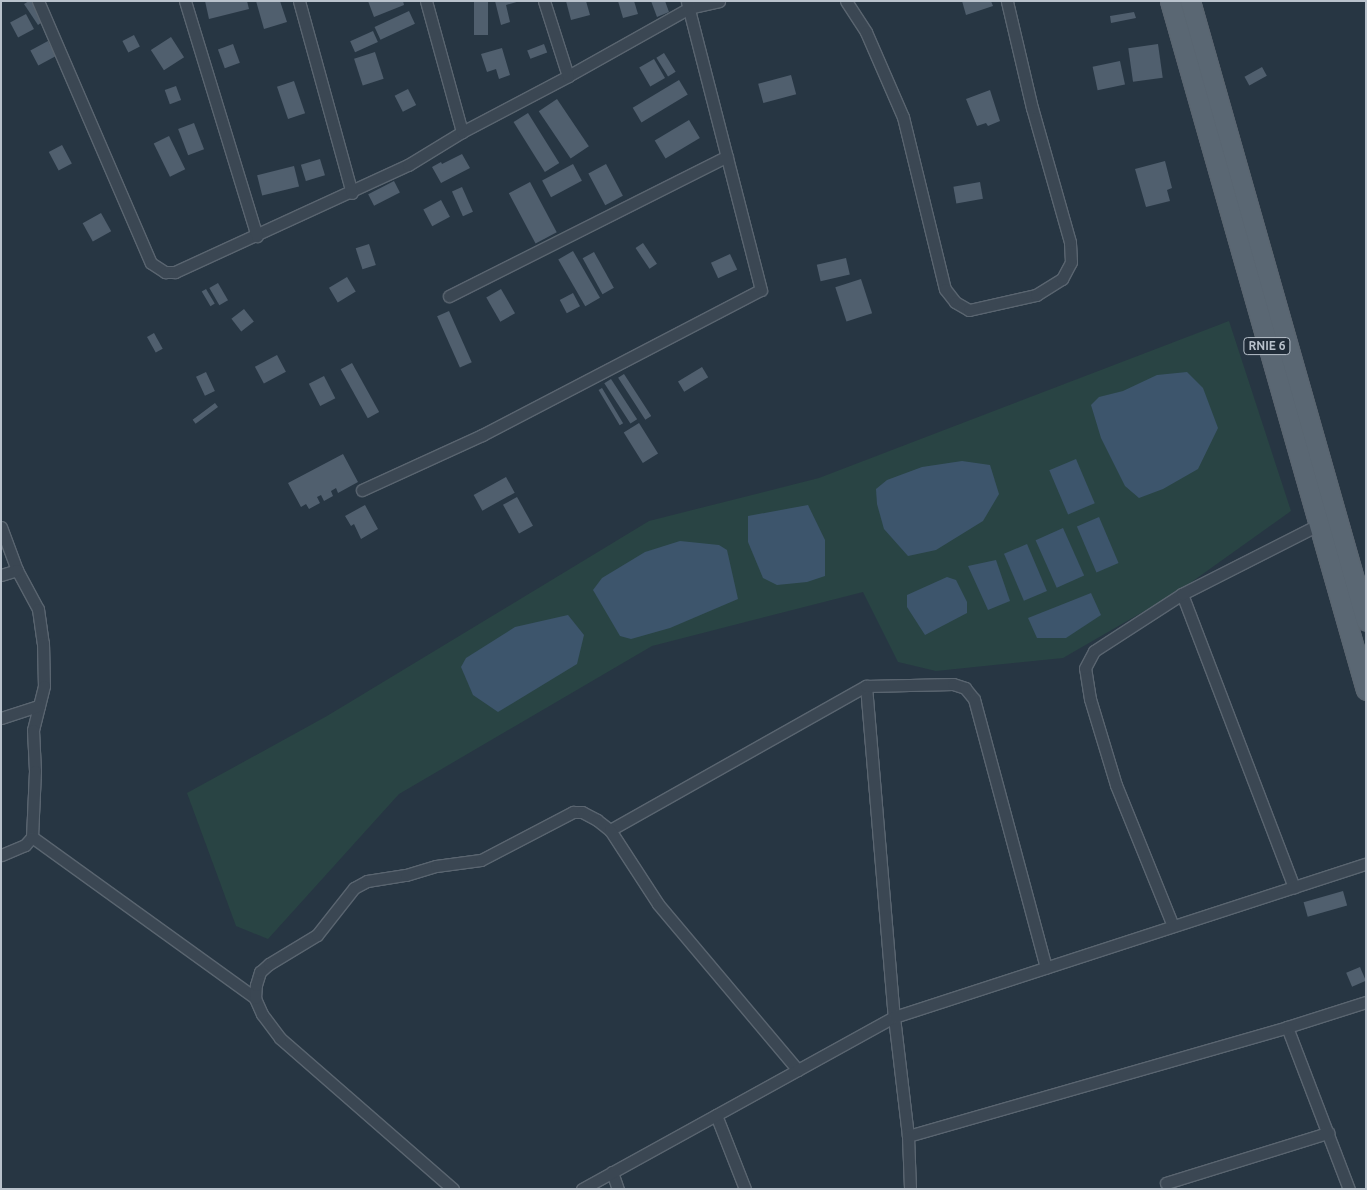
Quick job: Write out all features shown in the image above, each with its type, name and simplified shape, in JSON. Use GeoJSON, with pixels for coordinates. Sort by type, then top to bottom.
{"type":"FeatureCollection","features":[{"type":"Feature","properties":{"kind":"main road","name":"RNIE 6"},"geometry":{"type":"LineString","coordinates":[[1170,1],[1366,690]]}},
{"type":"Feature","properties":{"kind":"main road","name":"RNIE 6"},"geometry":{"type":"LineString","coordinates":[[1190,1],[1366,621]]}},
{"type":"Feature","properties":{"kind":"street"},"geometry":{"type":"LineString","coordinates":[[38,1],[151,263],[165,272],[176,272],[408,165],[462,132],[568,76],[688,4],[719,1]]}},
{"type":"Feature","properties":{"kind":"street"},"geometry":{"type":"LineString","coordinates":[[185,1],[257,236]]}},
{"type":"Feature","properties":{"kind":"street"},"geometry":{"type":"LineString","coordinates":[[299,1],[352,192]]}},
{"type":"Feature","properties":{"kind":"street"},"geometry":{"type":"LineString","coordinates":[[426,1],[462,132]]}},
{"type":"Feature","properties":{"kind":"street"},"geometry":{"type":"LineString","coordinates":[[544,1],[568,76]]}},
{"type":"Feature","properties":{"kind":"street"},"geometry":{"type":"LineString","coordinates":[[846,1],[866,32],[903,117],[945,289],[955,302],[969,310],[1036,295],[1062,279],[1071,262],[1070,242],[1032,108],[1007,1]]}},
{"type":"Feature","properties":{"kind":"street"},"geometry":{"type":"LineString","coordinates":[[362,490],[482,435],[761,290],[688,4]]}},
{"type":"Feature","properties":{"kind":"street"},"geometry":{"type":"LineString","coordinates":[[449,296],[727,156]]}},
{"type":"Feature","properties":{"kind":"street"},"geometry":{"type":"LineString","coordinates":[[1173,926],[1116,785],[1090,699],[1085,668],[1094,651],[1182,594],[1318,525]]}},
{"type":"Feature","properties":{"kind":"street"},"geometry":{"type":"LineString","coordinates":[[1,527],[18,570],[38,609],[43,642],[44,677],[33,730],[35,771],[32,837],[25,845],[1,855]]}},
{"type":"Feature","properties":{"kind":"street"},"geometry":{"type":"LineString","coordinates":[[1,575],[18,570]]}},
{"type":"Feature","properties":{"kind":"street"},"geometry":{"type":"LineString","coordinates":[[1182,594],[1294,887]]}},
{"type":"Feature","properties":{"kind":"street"},"geometry":{"type":"LineString","coordinates":[[610,830],[866,686],[953,684],[965,688],[974,700],[1046,967]]}},
{"type":"Feature","properties":{"kind":"street"},"geometry":{"type":"LineString","coordinates":[[866,686],[894,1017],[908,1136],[910,1189]]}},
{"type":"Feature","properties":{"kind":"street"},"geometry":{"type":"LineString","coordinates":[[1,718],[39,706]]}},
{"type":"Feature","properties":{"kind":"street"},"geometry":{"type":"LineString","coordinates":[[255,998],[260,972],[317,936],[354,888],[367,881],[406,876],[436,866],[481,860],[573,812],[582,812],[598,820],[610,830],[658,904],[798,1070]]}},
{"type":"Feature","properties":{"kind":"street"},"geometry":{"type":"LineString","coordinates":[[32,837],[255,998],[262,1014],[280,1038],[453,1189]]}},
{"type":"Feature","properties":{"kind":"street"},"geometry":{"type":"LineString","coordinates":[[582,1189],[894,1017],[1366,864]]}},
{"type":"Feature","properties":{"kind":"street"},"geometry":{"type":"LineString","coordinates":[[908,1136],[1287,1027],[1366,1002]]}},
{"type":"Feature","properties":{"kind":"street"},"geometry":{"type":"LineString","coordinates":[[1287,1027],[1349,1189]]}},
{"type":"Feature","properties":{"kind":"street"},"geometry":{"type":"LineString","coordinates":[[716,1115],[745,1189]]}},
{"type":"Feature","properties":{"kind":"street"},"geometry":{"type":"LineString","coordinates":[[1166,1183],[1328,1133]]}},
{"type":"Feature","properties":{"kind":"street"},"geometry":{"type":"LineString","coordinates":[[612,1172],[618,1189]]}},
{"type":"Feature","properties":{"kind":"green space"},"geometry":{"type":"Polygon","coordinates":[[[1229,321],[1291,511],[1179,591],[1063,658],[936,671],[898,662],[863,592],[652,646],[399,794],[268,939],[236,926],[187,793],[327,716],[649,521],[819,478],[1229,321]]]}},
{"type":"Feature","properties":{"kind":"water"},"geometry":{"type":"Polygon","coordinates":[[[1187,372],[1203,388],[1218,428],[1198,469],[1163,489],[1139,498],[1125,486],[1101,438],[1091,405],[1099,397],[1123,391],[1157,375],[1187,372]]]}},
{"type":"Feature","properties":{"kind":"water"},"geometry":{"type":"Polygon","coordinates":[[[1076,459],[1095,503],[1068,515],[1049,470],[1076,459]]]}},
{"type":"Feature","properties":{"kind":"water"},"geometry":{"type":"Polygon","coordinates":[[[962,461],[990,465],[999,494],[983,521],[936,550],[908,556],[884,529],[877,504],[876,489],[887,480],[922,467],[962,461]]]}},
{"type":"Feature","properties":{"kind":"water"},"geometry":{"type":"Polygon","coordinates":[[[808,505],[825,540],[825,576],[807,582],[777,585],[763,578],[748,542],[748,516],[808,505]]]}},
{"type":"Feature","properties":{"kind":"water"},"geometry":{"type":"Polygon","coordinates":[[[1099,517],[1119,563],[1096,572],[1077,526],[1099,517]]]}},
{"type":"Feature","properties":{"kind":"water"},"geometry":{"type":"Polygon","coordinates":[[[1063,528],[1084,576],[1057,588],[1036,540],[1063,528]]]}},
{"type":"Feature","properties":{"kind":"water"},"geometry":{"type":"Polygon","coordinates":[[[680,541],[719,545],[727,550],[738,599],[670,628],[631,639],[620,636],[593,590],[602,578],[645,552],[680,541]]]}},
{"type":"Feature","properties":{"kind":"water"},"geometry":{"type":"Polygon","coordinates":[[[1027,544],[1047,591],[1024,601],[1004,554],[1027,544]]]}},
{"type":"Feature","properties":{"kind":"water"},"geometry":{"type":"Polygon","coordinates":[[[996,560],[1010,601],[988,610],[968,566],[996,560]]]}},
{"type":"Feature","properties":{"kind":"water"},"geometry":{"type":"Polygon","coordinates":[[[947,577],[956,580],[967,602],[967,613],[925,635],[907,607],[907,595],[947,577]]]}},
{"type":"Feature","properties":{"kind":"water"},"geometry":{"type":"Polygon","coordinates":[[[1091,593],[1101,615],[1066,638],[1037,638],[1028,618],[1091,593]]]}},
{"type":"Feature","properties":{"kind":"water"},"geometry":{"type":"Polygon","coordinates":[[[568,615],[584,635],[577,664],[498,712],[473,695],[461,667],[466,658],[515,627],[568,615]]]}},
{"type":"Feature","properties":{"kind":"building"},"geometry":{"type":"Polygon","coordinates":[[[34,1],[45,20],[38,25],[24,4],[34,1]]]}},
{"type":"Feature","properties":{"kind":"building"},"geometry":{"type":"Polygon","coordinates":[[[205,1],[247,1],[249,9],[209,19],[205,1]]]}},
{"type":"Feature","properties":{"kind":"building"},"geometry":{"type":"Polygon","coordinates":[[[256,1],[280,1],[287,22],[264,29],[256,1]]]}},
{"type":"Feature","properties":{"kind":"building"},"geometry":{"type":"Polygon","coordinates":[[[368,1],[403,1],[404,5],[374,17],[368,1]]]}},
{"type":"Feature","properties":{"kind":"building"},"geometry":{"type":"Polygon","coordinates":[[[474,1],[488,1],[488,35],[474,35],[474,1]]]}},
{"type":"Feature","properties":{"kind":"building"},"geometry":{"type":"Polygon","coordinates":[[[495,1],[520,1],[506,5],[510,22],[501,25],[495,1]]]}},
{"type":"Feature","properties":{"kind":"building"},"geometry":{"type":"Polygon","coordinates":[[[566,1],[586,1],[590,15],[571,20],[566,1]]]}},
{"type":"Feature","properties":{"kind":"building"},"geometry":{"type":"Polygon","coordinates":[[[618,1],[634,1],[638,14],[623,18],[618,1]]]}},
{"type":"Feature","properties":{"kind":"building"},"geometry":{"type":"Polygon","coordinates":[[[651,1],[665,1],[669,12],[657,17],[651,1]]]}},
{"type":"Feature","properties":{"kind":"building"},"geometry":{"type":"Polygon","coordinates":[[[962,1],[991,1],[993,6],[966,15],[962,1]]]}},
{"type":"Feature","properties":{"kind":"building"},"geometry":{"type":"Polygon","coordinates":[[[409,11],[415,24],[380,40],[375,27],[409,11]]]}},
{"type":"Feature","properties":{"kind":"building"},"geometry":{"type":"Polygon","coordinates":[[[1134,12],[1136,18],[1111,23],[1110,16],[1134,12]]]}},
{"type":"Feature","properties":{"kind":"building"},"geometry":{"type":"Polygon","coordinates":[[[26,14],[34,29],[18,37],[10,22],[26,14]]]}},
{"type":"Feature","properties":{"kind":"building"},"geometry":{"type":"Polygon","coordinates":[[[373,31],[378,42],[355,52],[350,41],[373,31]]]}},
{"type":"Feature","properties":{"kind":"building"},"geometry":{"type":"Polygon","coordinates":[[[134,35],[140,47],[128,52],[122,41],[134,35]]]}},
{"type":"Feature","properties":{"kind":"building"},"geometry":{"type":"Polygon","coordinates":[[[171,37],[184,57],[164,70],[151,50],[171,37]]]}},
{"type":"Feature","properties":{"kind":"building"},"geometry":{"type":"Polygon","coordinates":[[[48,41],[56,56],[38,65],[30,50],[48,41]]]}},
{"type":"Feature","properties":{"kind":"building"},"geometry":{"type":"Polygon","coordinates":[[[233,44],[240,63],[225,68],[218,49],[233,44]]]}},
{"type":"Feature","properties":{"kind":"building"},"geometry":{"type":"Polygon","coordinates":[[[544,44],[547,52],[530,59],[527,50],[544,44]]]}},
{"type":"Feature","properties":{"kind":"building"},"geometry":{"type":"Polygon","coordinates":[[[1158,44],[1163,78],[1133,82],[1128,48],[1158,44]]]}},
{"type":"Feature","properties":{"kind":"building"},"geometry":{"type":"Polygon","coordinates":[[[502,48],[510,75],[499,79],[496,69],[487,72],[481,54],[502,48]]]}},
{"type":"Feature","properties":{"kind":"building"},"geometry":{"type":"Polygon","coordinates":[[[375,52],[384,79],[363,85],[354,59],[375,52]]]}},
{"type":"Feature","properties":{"kind":"building"},"geometry":{"type":"Polygon","coordinates":[[[664,53],[676,72],[668,76],[656,58],[664,53]]]}},
{"type":"Feature","properties":{"kind":"building"},"geometry":{"type":"Polygon","coordinates":[[[654,59],[665,78],[650,87],[639,68],[654,59]]]}},
{"type":"Feature","properties":{"kind":"building"},"geometry":{"type":"Polygon","coordinates":[[[1120,61],[1125,84],[1098,90],[1093,67],[1120,61]]]}},
{"type":"Feature","properties":{"kind":"building"},"geometry":{"type":"Polygon","coordinates":[[[1262,67],[1267,76],[1249,85],[1245,77],[1262,67]]]}},
{"type":"Feature","properties":{"kind":"building"},"geometry":{"type":"Polygon","coordinates":[[[791,75],[796,94],[763,103],[758,84],[791,75]]]}},
{"type":"Feature","properties":{"kind":"building"},"geometry":{"type":"Polygon","coordinates":[[[679,80],[688,95],[641,122],[633,108],[679,80]]]}},
{"type":"Feature","properties":{"kind":"building"},"geometry":{"type":"Polygon","coordinates":[[[294,81],[305,113],[288,119],[277,87],[294,81]]]}},
{"type":"Feature","properties":{"kind":"building"},"geometry":{"type":"Polygon","coordinates":[[[176,86],[181,100],[170,104],[165,90],[176,86]]]}},
{"type":"Feature","properties":{"kind":"building"},"geometry":{"type":"Polygon","coordinates":[[[408,89],[416,105],[403,112],[395,96],[408,89]]]}},
{"type":"Feature","properties":{"kind":"building"},"geometry":{"type":"Polygon","coordinates":[[[990,90],[1000,121],[988,126],[986,123],[977,126],[966,99],[990,90]]]}},
{"type":"Feature","properties":{"kind":"building"},"geometry":{"type":"Polygon","coordinates":[[[557,99],[589,146],[571,159],[539,111],[557,99]]]}},
{"type":"Feature","properties":{"kind":"building"},"geometry":{"type":"Polygon","coordinates":[[[528,113],[559,163],[545,172],[514,122],[528,113]]]}},
{"type":"Feature","properties":{"kind":"building"},"geometry":{"type":"Polygon","coordinates":[[[689,120],[700,138],[666,159],[655,141],[689,120]]]}},
{"type":"Feature","properties":{"kind":"building"},"geometry":{"type":"Polygon","coordinates":[[[194,123],[204,149],[188,155],[178,129],[194,123]]]}},
{"type":"Feature","properties":{"kind":"building"},"geometry":{"type":"Polygon","coordinates":[[[169,136],[185,169],[170,177],[154,143],[169,136]]]}},
{"type":"Feature","properties":{"kind":"building"},"geometry":{"type":"Polygon","coordinates":[[[62,145],[72,164],[59,171],[49,152],[62,145]]]}},
{"type":"Feature","properties":{"kind":"building"},"geometry":{"type":"Polygon","coordinates":[[[462,154],[470,168],[441,183],[432,167],[462,154]]]}},
{"type":"Feature","properties":{"kind":"building"},"geometry":{"type":"Polygon","coordinates":[[[320,159],[325,175],[306,181],[301,165],[320,159]]]}},
{"type":"Feature","properties":{"kind":"building"},"geometry":{"type":"Polygon","coordinates":[[[1165,161],[1172,188],[1167,190],[1170,201],[1146,207],[1135,169],[1165,161]]]}},
{"type":"Feature","properties":{"kind":"building"},"geometry":{"type":"Polygon","coordinates":[[[573,164],[582,181],[551,197],[542,180],[573,164]]]}},
{"type":"Feature","properties":{"kind":"building"},"geometry":{"type":"Polygon","coordinates":[[[606,164],[623,196],[605,205],[588,173],[606,164]]]}},
{"type":"Feature","properties":{"kind":"building"},"geometry":{"type":"Polygon","coordinates":[[[294,166],[299,186],[262,196],[257,175],[294,166]]]}},
{"type":"Feature","properties":{"kind":"building"},"geometry":{"type":"Polygon","coordinates":[[[394,181],[400,193],[374,206],[368,194],[394,181]]]}},
{"type":"Feature","properties":{"kind":"building"},"geometry":{"type":"Polygon","coordinates":[[[530,182],[557,232],[536,244],[509,193],[530,182]]]}},
{"type":"Feature","properties":{"kind":"building"},"geometry":{"type":"Polygon","coordinates":[[[980,182],[983,199],[956,203],[953,187],[980,182]]]}},
{"type":"Feature","properties":{"kind":"building"},"geometry":{"type":"Polygon","coordinates":[[[462,187],[473,212],[463,216],[452,191],[462,187]]]}},
{"type":"Feature","properties":{"kind":"building"},"geometry":{"type":"Polygon","coordinates":[[[441,200],[450,217],[432,226],[423,209],[441,200]]]}},
{"type":"Feature","properties":{"kind":"building"},"geometry":{"type":"Polygon","coordinates":[[[101,213],[111,231],[93,242],[83,223],[101,213]]]}},
{"type":"Feature","properties":{"kind":"building"},"geometry":{"type":"Polygon","coordinates":[[[643,243],[657,264],[650,269],[636,248],[643,243]]]}},
{"type":"Feature","properties":{"kind":"building"},"geometry":{"type":"Polygon","coordinates":[[[369,244],[376,265],[362,269],[356,248],[369,244]]]}},
{"type":"Feature","properties":{"kind":"building"},"geometry":{"type":"Polygon","coordinates":[[[573,251],[600,298],[585,306],[558,260],[573,251]]]}},
{"type":"Feature","properties":{"kind":"building"},"geometry":{"type":"Polygon","coordinates":[[[594,252],[614,288],[603,294],[583,258],[594,252]]]}},
{"type":"Feature","properties":{"kind":"building"},"geometry":{"type":"Polygon","coordinates":[[[730,254],[737,269],[718,278],[711,263],[730,254]]]}},
{"type":"Feature","properties":{"kind":"building"},"geometry":{"type":"Polygon","coordinates":[[[846,258],[850,275],[821,281],[817,265],[846,258]]]}},
{"type":"Feature","properties":{"kind":"building"},"geometry":{"type":"Polygon","coordinates":[[[347,277],[356,292],[338,302],[329,288],[347,277]]]}},
{"type":"Feature","properties":{"kind":"building"},"geometry":{"type":"Polygon","coordinates":[[[861,279],[872,313],[846,322],[835,287],[861,279]]]}},
{"type":"Feature","properties":{"kind":"building"},"geometry":{"type":"Polygon","coordinates":[[[218,283],[228,300],[219,305],[209,288],[218,283]]]}},
{"type":"Feature","properties":{"kind":"building"},"geometry":{"type":"Polygon","coordinates":[[[206,289],[215,304],[210,306],[202,292],[206,289]]]}},
{"type":"Feature","properties":{"kind":"building"},"geometry":{"type":"Polygon","coordinates":[[[501,289],[515,313],[500,322],[486,298],[501,289]]]}},
{"type":"Feature","properties":{"kind":"building"},"geometry":{"type":"Polygon","coordinates":[[[573,293],[580,306],[567,313],[560,300],[573,293]]]}},
{"type":"Feature","properties":{"kind":"building"},"geometry":{"type":"Polygon","coordinates":[[[244,309],[254,322],[241,331],[231,319],[244,309]]]}},
{"type":"Feature","properties":{"kind":"building"},"geometry":{"type":"Polygon","coordinates":[[[449,311],[472,362],[460,367],[437,316],[449,311]]]}},
{"type":"Feature","properties":{"kind":"building"},"geometry":{"type":"Polygon","coordinates":[[[154,333],[163,349],[156,353],[147,337],[154,333]]]}},
{"type":"Feature","properties":{"kind":"building"},"geometry":{"type":"Polygon","coordinates":[[[277,355],[286,372],[264,384],[255,367],[277,355]]]}},
{"type":"Feature","properties":{"kind":"building"},"geometry":{"type":"Polygon","coordinates":[[[352,363],[379,412],[368,418],[341,369],[352,363]]]}},
{"type":"Feature","properties":{"kind":"building"},"geometry":{"type":"Polygon","coordinates":[[[702,367],[708,377],[684,392],[678,381],[702,367]]]}},
{"type":"Feature","properties":{"kind":"building"},"geometry":{"type":"Polygon","coordinates":[[[206,372],[215,391],[205,396],[196,377],[206,372]]]}},
{"type":"Feature","properties":{"kind":"building"},"geometry":{"type":"Polygon","coordinates":[[[624,374],[651,416],[645,420],[618,378],[624,374]]]}},
{"type":"Feature","properties":{"kind":"building"},"geometry":{"type":"Polygon","coordinates":[[[324,376],[335,398],[320,406],[309,384],[324,376]]]}},
{"type":"Feature","properties":{"kind":"building"},"geometry":{"type":"Polygon","coordinates":[[[611,379],[637,419],[630,424],[604,383],[611,379]]]}},
{"type":"Feature","properties":{"kind":"building"},"geometry":{"type":"Polygon","coordinates":[[[602,388],[623,423],[620,425],[599,390],[602,388]]]}},
{"type":"Feature","properties":{"kind":"building"},"geometry":{"type":"Polygon","coordinates":[[[215,403],[218,407],[196,424],[193,420],[215,403]]]}},
{"type":"Feature","properties":{"kind":"building"},"geometry":{"type":"Polygon","coordinates":[[[639,423],[658,454],[643,463],[624,433],[639,423]]]}},
{"type":"Feature","properties":{"kind":"building"},"geometry":{"type":"Polygon","coordinates":[[[343,454],[358,482],[338,493],[336,488],[331,491],[333,496],[324,501],[321,495],[317,497],[320,503],[309,509],[306,504],[301,507],[288,483],[343,454]]]}},
{"type":"Feature","properties":{"kind":"building"},"geometry":{"type":"Polygon","coordinates":[[[506,477],[515,493],[482,511],[474,495],[506,477]]]}},
{"type":"Feature","properties":{"kind":"building"},"geometry":{"type":"Polygon","coordinates":[[[517,497],[533,526],[519,534],[503,505],[517,497]]]}},
{"type":"Feature","properties":{"kind":"building"},"geometry":{"type":"Polygon","coordinates":[[[365,505],[378,529],[361,539],[354,524],[351,526],[345,516],[365,505]]]}},
{"type":"Feature","properties":{"kind":"building"},"geometry":{"type":"Polygon","coordinates":[[[1343,891],[1347,905],[1308,917],[1304,902],[1343,891]]]}},
{"type":"Feature","properties":{"kind":"building"},"geometry":{"type":"Polygon","coordinates":[[[1360,967],[1366,981],[1352,987],[1346,973],[1360,967]]]}}]}
